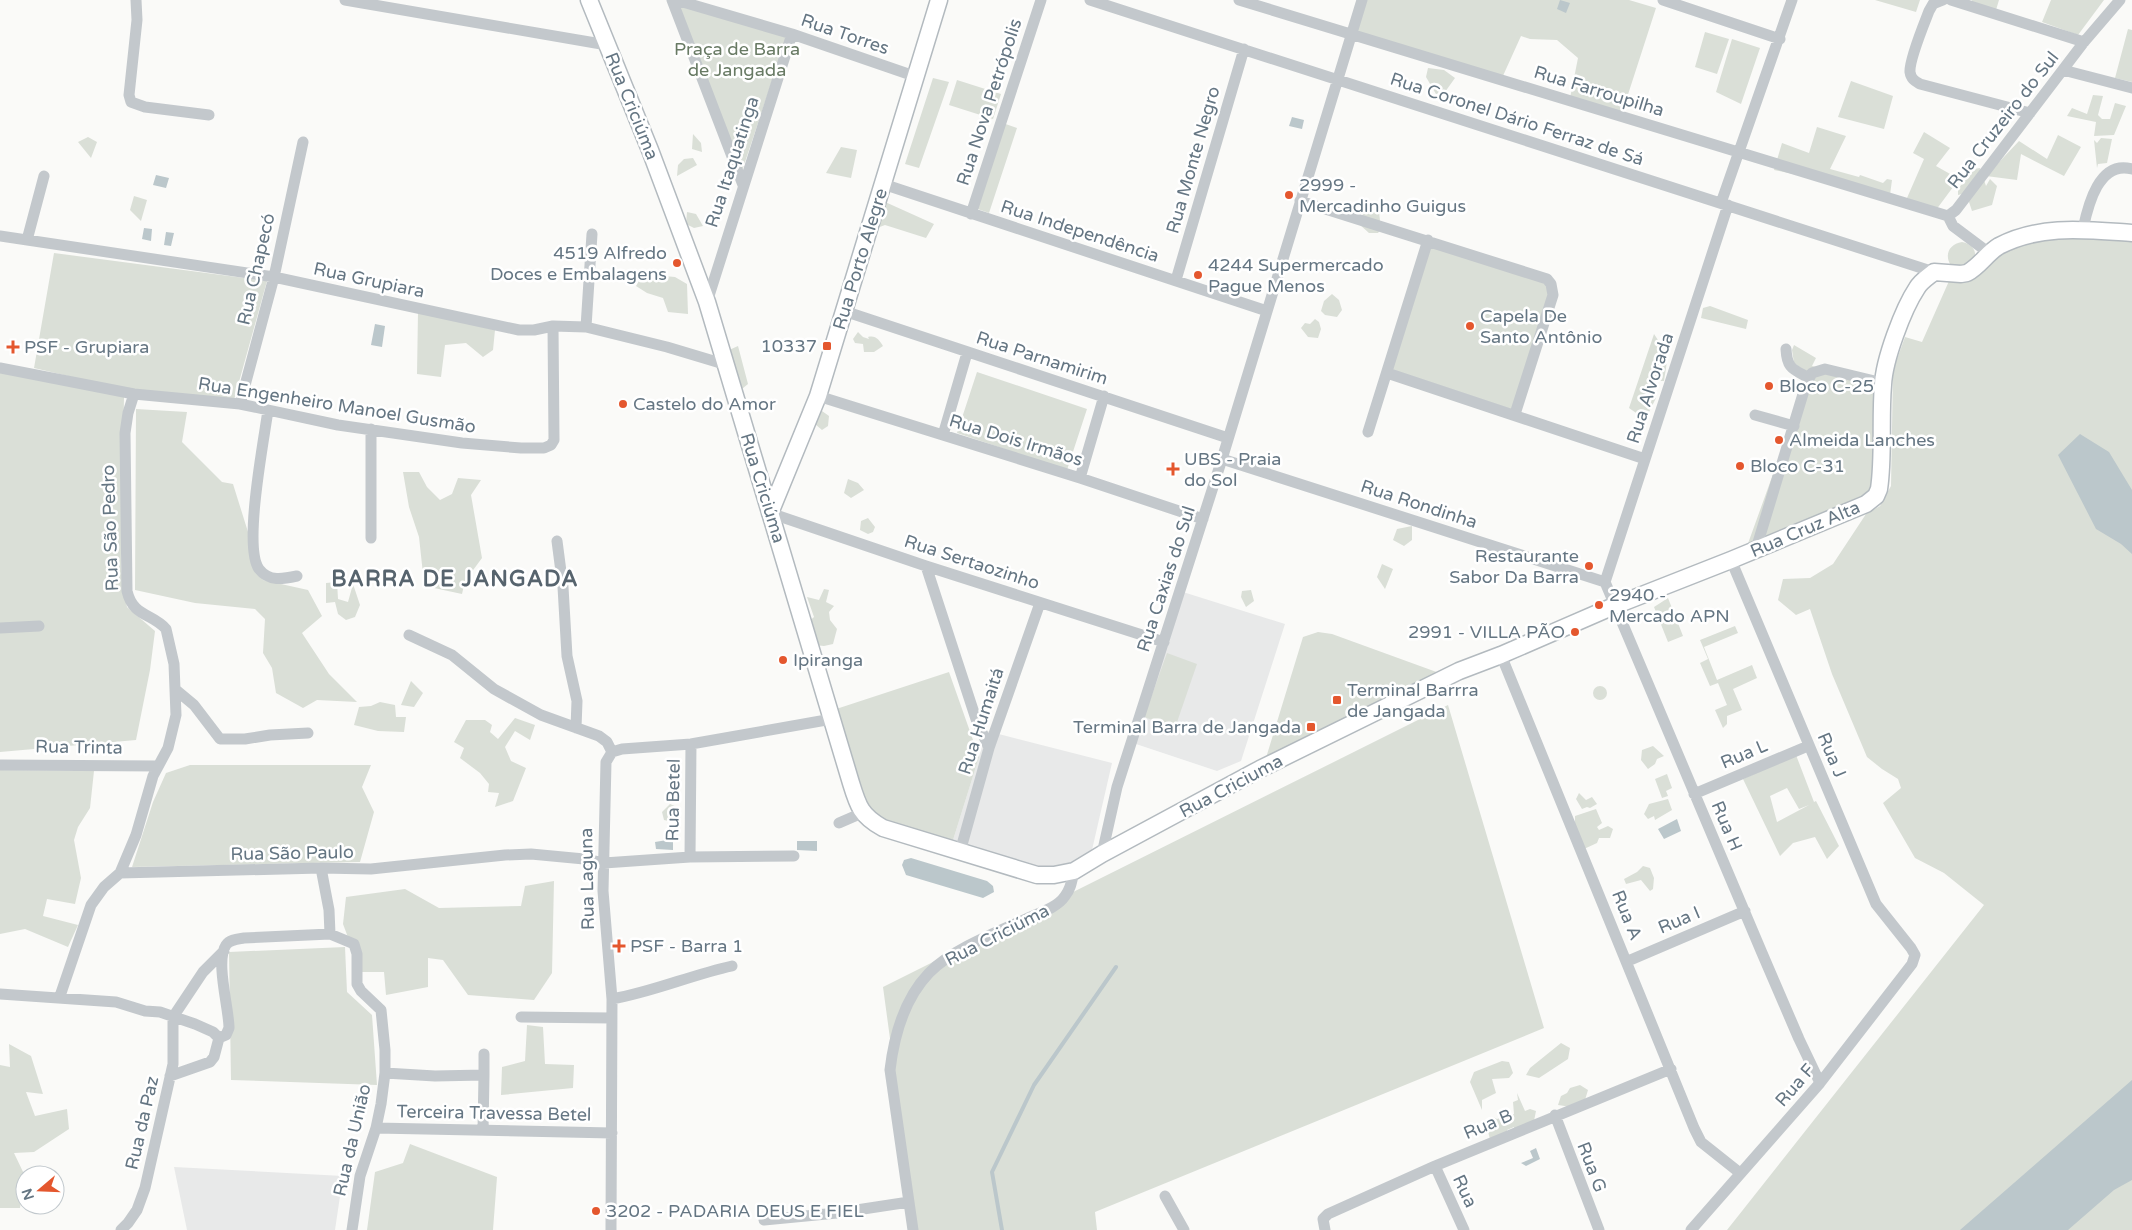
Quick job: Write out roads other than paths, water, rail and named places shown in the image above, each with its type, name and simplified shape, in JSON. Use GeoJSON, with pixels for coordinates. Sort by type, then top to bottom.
{"type":"FeatureCollection","features":[{"type":"Feature","properties":{"kind":"main road","name":"Rua Criciúma"},"geometry":{"type":"LineString","coordinates":[[588,0],[674,212],[707,302],[854,793],[862,813]]}},
{"type":"Feature","properties":{"kind":"main road","name":"Rua Porto Alegre"},"geometry":{"type":"LineString","coordinates":[[770,513],[818,396],[939,0]]}},
{"type":"Feature","properties":{"kind":"main road"},"geometry":{"type":"LineString","coordinates":[[1934,272],[1967,273],[1989,253],[2015,238],[2035,233],[2083,229],[2132,233]]}},
{"type":"Feature","properties":{"kind":"main road","name":"Rua Cruz Alta"},"geometry":{"type":"LineString","coordinates":[[1595,614],[1866,504],[1876,496],[1880,482],[1883,383],[1891,350],[1918,286],[1934,272]]}},
{"type":"Feature","properties":{"kind":"main road","name":"Rua Criciuma"},"geometry":{"type":"LineString","coordinates":[[862,813],[871,822],[883,828],[1037,875],[1054,875],[1074,871],[1260,769],[1459,671],[1595,614]]}},
{"type":"Feature","properties":{"kind":"street"},"geometry":{"type":"LineString","coordinates":[[136,0],[137,20],[129,96],[131,102],[145,108],[209,115]]}},
{"type":"Feature","properties":{"kind":"street"},"geometry":{"type":"LineString","coordinates":[[345,0],[607,44]]}},
{"type":"Feature","properties":{"kind":"street"},"geometry":{"type":"LineString","coordinates":[[672,0],[743,185]]}},
{"type":"Feature","properties":{"kind":"street","name":"Rua Torres"},"geometry":{"type":"LineString","coordinates":[[676,0],[792,34],[916,77]]}},
{"type":"Feature","properties":{"kind":"street","name":"Rua Nova Petrópolis"},"geometry":{"type":"LineString","coordinates":[[971,214],[1041,0]]}},
{"type":"Feature","properties":{"kind":"street","name":"Rua Coronel Dário Ferraz de Sá"},"geometry":{"type":"LineString","coordinates":[[1090,0],[1934,272]]}},
{"type":"Feature","properties":{"kind":"street","name":"Rua Farroupilha"},"geometry":{"type":"LineString","coordinates":[[1239,0],[1948,216]]}},
{"type":"Feature","properties":{"kind":"street","name":"Rua Caxias do Sul"},"geometry":{"type":"LineString","coordinates":[[1102,854],[1117,788],[1222,459],[1362,0]]}},
{"type":"Feature","properties":{"kind":"street"},"geometry":{"type":"LineString","coordinates":[[1662,0],[1780,39]]}},
{"type":"Feature","properties":{"kind":"street","name":"Rua Alvorada"},"geometry":{"type":"LineString","coordinates":[[1605,582],[1725,204],[1737,152],[1780,39],[1792,0]]}},
{"type":"Feature","properties":{"kind":"street"},"geometry":{"type":"LineString","coordinates":[[1942,0],[1933,4],[1929,11],[1911,63],[1910,72],[1913,79],[1920,84],[2030,113]]}},
{"type":"Feature","properties":{"kind":"street"},"geometry":{"type":"LineString","coordinates":[[1950,0],[2084,42]]}},
{"type":"Feature","properties":{"kind":"street","name":"Rua Cruzeiro do Sul"},"geometry":{"type":"LineString","coordinates":[[1948,216],[1956,210],[2084,42],[2120,0]]}},
{"type":"Feature","properties":{"kind":"street","name":"Rua Itaquatinga"},"geometry":{"type":"LineString","coordinates":[[707,302],[792,34]]}},
{"type":"Feature","properties":{"kind":"street","name":"Rua Monte Negro"},"geometry":{"type":"LineString","coordinates":[[1176,280],[1244,50]]}},
{"type":"Feature","properties":{"kind":"street"},"geometry":{"type":"LineString","coordinates":[[2063,70],[2132,88]]}},
{"type":"Feature","properties":{"kind":"street","name":"Rua Chapecó"},"geometry":{"type":"LineString","coordinates":[[240,404],[274,277],[303,142]]}},
{"type":"Feature","properties":{"kind":"street"},"geometry":{"type":"LineString","coordinates":[[2083,229],[2090,203],[2102,179],[2115,169],[2132,169]]}},
{"type":"Feature","properties":{"kind":"street"},"geometry":{"type":"LineString","coordinates":[[27,240],[44,176]]}},
{"type":"Feature","properties":{"kind":"street","name":"Rua Independência"},"geometry":{"type":"LineString","coordinates":[[883,184],[1267,311]]}},
{"type":"Feature","properties":{"kind":"street"},"geometry":{"type":"LineString","coordinates":[[1300,201],[1547,279],[1551,284],[1553,295],[1515,414]]}},
{"type":"Feature","properties":{"kind":"street"},"geometry":{"type":"LineString","coordinates":[[1948,216],[1953,226],[1989,253]]}},
{"type":"Feature","properties":{"kind":"street"},"geometry":{"type":"LineString","coordinates":[[586,327],[592,234]]}},
{"type":"Feature","properties":{"kind":"street","name":"Rua Grupiara"},"geometry":{"type":"LineString","coordinates":[[0,239],[27,240],[274,277],[499,327],[534,330],[552,326],[586,327],[667,347],[727,365]]}},
{"type":"Feature","properties":{"kind":"street"},"geometry":{"type":"LineString","coordinates":[[1368,432],[1428,240]]}},
{"type":"Feature","properties":{"kind":"street","name":"Rua Parnamirim"},"geometry":{"type":"LineString","coordinates":[[844,311],[1228,438]]}},
{"type":"Feature","properties":{"kind":"street","name":"Rua Engenheiro Manoel Gusmão"},"geometry":{"type":"LineString","coordinates":[[0,368],[134,394],[240,404],[338,425],[371,430],[499,446],[544,448],[551,445],[554,436],[552,326]]}},
{"type":"Feature","properties":{"kind":"street"},"geometry":{"type":"LineString","coordinates":[[1786,349],[1787,362],[1791,368],[1809,378]]}},
{"type":"Feature","properties":{"kind":"street"},"geometry":{"type":"LineString","coordinates":[[943,435],[968,352]]}},
{"type":"Feature","properties":{"kind":"street"},"geometry":{"type":"LineString","coordinates":[[1756,549],[1812,373],[1825,369],[1883,383]]}},
{"type":"Feature","properties":{"kind":"street"},"geometry":{"type":"LineString","coordinates":[[1387,373],[1515,414],[1645,460]]}},
{"type":"Feature","properties":{"kind":"street","name":"Rua São Pedro"},"geometry":{"type":"LineString","coordinates":[[120,873],[136,836],[153,776],[168,748],[176,715],[176,690],[171,647],[166,629],[140,613],[133,606],[128,591],[125,433],[134,394]]}},
{"type":"Feature","properties":{"kind":"street","name":"Rua Dois Irmãos"},"geometry":{"type":"LineString","coordinates":[[818,396],[1080,478],[1203,520]]}},
{"type":"Feature","properties":{"kind":"street"},"geometry":{"type":"LineString","coordinates":[[1080,478],[1104,396]]}},
{"type":"Feature","properties":{"kind":"street"},"geometry":{"type":"LineString","coordinates":[[268,410],[254,508],[253,553],[256,563],[265,575],[273,579],[297,576]]}},
{"type":"Feature","properties":{"kind":"street"},"geometry":{"type":"LineString","coordinates":[[1755,415],[1794,426]]}},
{"type":"Feature","properties":{"kind":"street"},"geometry":{"type":"LineString","coordinates":[[371,430],[371,538]]}},
{"type":"Feature","properties":{"kind":"street","name":"Rua Rondinha"},"geometry":{"type":"LineString","coordinates":[[1222,459],[1605,582]]}},
{"type":"Feature","properties":{"kind":"street","name":"Rua Sertaozinho"},"geometry":{"type":"LineString","coordinates":[[770,513],[926,566],[1164,642]]}},
{"type":"Feature","properties":{"kind":"street"},"geometry":{"type":"LineString","coordinates":[[557,541],[563,587],[567,656],[577,701],[576,728]]}},
{"type":"Feature","properties":{"kind":"street","name":"Rua J"},"geometry":{"type":"LineString","coordinates":[[1732,560],[1808,746],[1876,904],[1915,955]]}},
{"type":"Feature","properties":{"kind":"street"},"geometry":{"type":"LineString","coordinates":[[926,566],[976,719],[989,748]]}},
{"type":"Feature","properties":{"kind":"street","name":"Rua H"},"geometry":{"type":"LineString","coordinates":[[1605,582],[1799,1039],[1820,1083]]}},
{"type":"Feature","properties":{"kind":"street","name":"Rua Humaitá"},"geometry":{"type":"LineString","coordinates":[[960,852],[989,748],[1040,603]]}},
{"type":"Feature","properties":{"kind":"street"},"geometry":{"type":"LineString","coordinates":[[0,628],[39,626]]}},
{"type":"Feature","properties":{"kind":"street"},"geometry":{"type":"LineString","coordinates":[[409,635],[452,655],[494,689],[541,715],[599,736],[607,742],[612,752],[622,749],[691,744],[832,719]]}},
{"type":"Feature","properties":{"kind":"street","name":"Rua A"},"geometry":{"type":"LineString","coordinates":[[1501,655],[1701,1142],[1740,1173]]}},
{"type":"Feature","properties":{"kind":"street"},"geometry":{"type":"LineString","coordinates":[[176,690],[194,705],[220,739],[245,739],[270,735],[308,733]]}},
{"type":"Feature","properties":{"kind":"street","name":"Rua Betel"},"geometry":{"type":"LineString","coordinates":[[690,857],[691,744]]}},
{"type":"Feature","properties":{"kind":"street","name":"Rua L"},"geometry":{"type":"LineString","coordinates":[[1694,794],[1808,746]]}},
{"type":"Feature","properties":{"kind":"street","name":"Rua Laguna"},"geometry":{"type":"LineString","coordinates":[[610,1230],[612,1133],[610,1018],[612,999],[605,937],[603,891],[604,775],[606,762],[612,752]]}},
{"type":"Feature","properties":{"kind":"street","name":"Rua Trinta"},"geometry":{"type":"LineString","coordinates":[[0,765],[158,766]]}},
{"type":"Feature","properties":{"kind":"street"},"geometry":{"type":"LineString","coordinates":[[839,822],[862,813]]}},
{"type":"Feature","properties":{"kind":"street","name":"Rua São Paulo"},"geometry":{"type":"LineString","coordinates":[[120,873],[321,868],[338,870],[379,869],[505,855],[532,854],[604,863]]}},
{"type":"Feature","properties":{"kind":"street","name":"Rua Betel"},"geometry":{"type":"LineString","coordinates":[[604,863],[690,857],[794,856]]}},
{"type":"Feature","properties":{"kind":"street"},"geometry":{"type":"LineString","coordinates":[[321,868],[329,910],[330,934]]}},
{"type":"Feature","properties":{"kind":"street","name":"Rua Criciúma"},"geometry":{"type":"LineString","coordinates":[[913,1230],[890,1070],[896,1035],[910,1003],[920,984],[938,965],[978,941],[1054,906],[1065,897],[1074,871]]}},
{"type":"Feature","properties":{"kind":"street"},"geometry":{"type":"LineString","coordinates":[[60,996],[91,905],[104,887],[120,873]]}},
{"type":"Feature","properties":{"kind":"street","name":"Rua I"},"geometry":{"type":"LineString","coordinates":[[1628,961],[1745,911]]}},
{"type":"Feature","properties":{"kind":"street","name":"Rua da União"},"geometry":{"type":"LineString","coordinates":[[224,951],[227,944],[232,940],[244,938],[330,934],[354,944],[357,954],[358,987],[381,1010],[385,1042],[385,1073],[376,1128],[360,1176],[352,1230]]}},
{"type":"Feature","properties":{"kind":"street"},"geometry":{"type":"LineString","coordinates":[[173,1017],[203,972],[224,951]]}},
{"type":"Feature","properties":{"kind":"street"},"geometry":{"type":"LineString","coordinates":[[219,1038],[226,1035],[229,1028],[223,970],[224,951]]}},
{"type":"Feature","properties":{"kind":"street","name":"Rua F"},"geometry":{"type":"LineString","coordinates":[[1692,1230],[1820,1083],[1912,964],[1915,955]]}},
{"type":"Feature","properties":{"kind":"street"},"geometry":{"type":"LineString","coordinates":[[612,999],[651,991],[706,972],[732,966]]}},
{"type":"Feature","properties":{"kind":"street"},"geometry":{"type":"LineString","coordinates":[[0,994],[60,996],[116,1002],[144,1011],[160,1012],[205,1028],[219,1038]]}},
{"type":"Feature","properties":{"kind":"street","name":"Rua da Paz"},"geometry":{"type":"LineString","coordinates":[[121,1230],[128,1224],[137,1210],[145,1188],[174,1064],[173,1017]]}},
{"type":"Feature","properties":{"kind":"street"},"geometry":{"type":"LineString","coordinates":[[521,1017],[610,1018]]}},
{"type":"Feature","properties":{"kind":"street"},"geometry":{"type":"LineString","coordinates":[[170,1076],[210,1062],[214,1057],[219,1038]]}},
{"type":"Feature","properties":{"kind":"street"},"geometry":{"type":"LineString","coordinates":[[483,1130],[484,1054]]}},
{"type":"Feature","properties":{"kind":"street","name":"Rua B"},"geometry":{"type":"LineString","coordinates":[[1324,1225],[1328,1214],[1434,1166],[1554,1115],[1671,1069]]}},
{"type":"Feature","properties":{"kind":"street"},"geometry":{"type":"LineString","coordinates":[[385,1073],[435,1076],[484,1075]]}},
{"type":"Feature","properties":{"kind":"street","name":"Rua G"},"geometry":{"type":"LineString","coordinates":[[1554,1115],[1599,1230]]}},
{"type":"Feature","properties":{"kind":"street","name":"Terceira Travessa Betel"},"geometry":{"type":"LineString","coordinates":[[376,1128],[612,1133]]}},
{"type":"Feature","properties":{"kind":"street","name":"Rua"},"geometry":{"type":"LineString","coordinates":[[1434,1166],[1464,1230]]}},
{"type":"Feature","properties":{"kind":"street"},"geometry":{"type":"LineString","coordinates":[[1165,1196],[1184,1230]]}},
{"type":"Feature","properties":{"kind":"street"},"geometry":{"type":"LineString","coordinates":[[764,1220],[838,1213],[909,1202]]}},
{"type":"Feature","properties":{"kind":"waterway"},"geometry":{"type":"LineString","coordinates":[[1002,1230],[992,1172],[1034,1085],[1116,967]]}},
{"type":"Feature","properties":{"kind":"place","name":"2999 - Mercadinho Guigus"},"geometry":{"type":"Point","coordinates":[1289,195]}},
{"type":"Feature","properties":{"kind":"place","name":"4519 Alfredo Doces e Embalagens"},"geometry":{"type":"Point","coordinates":[677,263]}},
{"type":"Feature","properties":{"kind":"place","name":"4244 Supermercado Pague Menos"},"geometry":{"type":"Point","coordinates":[1198,275]}},
{"type":"Feature","properties":{"kind":"place","name":"Capela De Santo Antônio"},"geometry":{"type":"Point","coordinates":[1470,326]}},
{"type":"Feature","properties":{"kind":"place","name":"10337"},"geometry":{"type":"Point","coordinates":[827,346]}},
{"type":"Feature","properties":{"kind":"place","name":"PSF - Grupiara"},"geometry":{"type":"Point","coordinates":[13,347]}},
{"type":"Feature","properties":{"kind":"place","name":"Bloco C-25"},"geometry":{"type":"Point","coordinates":[1769,386]}},
{"type":"Feature","properties":{"kind":"place","name":"Castelo do Amor"},"geometry":{"type":"Point","coordinates":[623,404]}},
{"type":"Feature","properties":{"kind":"place","name":"Almeida Lanches"},"geometry":{"type":"Point","coordinates":[1779,440]}},
{"type":"Feature","properties":{"kind":"place","name":"Bloco C-31"},"geometry":{"type":"Point","coordinates":[1740,466]}},
{"type":"Feature","properties":{"kind":"place","name":"UBS - Praia do Sol"},"geometry":{"type":"Point","coordinates":[1173,469]}},
{"type":"Feature","properties":{"kind":"place","name":"Restaurante Sabor Da Barra"},"geometry":{"type":"Point","coordinates":[1589,566]}},
{"type":"Feature","properties":{"kind":"place","name":"2940 - Mercado APN"},"geometry":{"type":"Point","coordinates":[1599,605]}},
{"type":"Feature","properties":{"kind":"place","name":"2991 - VILLA PÃO"},"geometry":{"type":"Point","coordinates":[1575,632]}},
{"type":"Feature","properties":{"kind":"place","name":"Ipiranga"},"geometry":{"type":"Point","coordinates":[783,660]}},
{"type":"Feature","properties":{"kind":"place","name":"Terminal Barrra de Jangada"},"geometry":{"type":"Point","coordinates":[1337,700]}},
{"type":"Feature","properties":{"kind":"place","name":"Terminal Barra de Jangada"},"geometry":{"type":"Point","coordinates":[1311,727]}},
{"type":"Feature","properties":{"kind":"place","name":"PSF - Barra 1"},"geometry":{"type":"Point","coordinates":[619,946]}},
{"type":"Feature","properties":{"kind":"place","name":"3202 - PADARIA DEUS E FIEL"},"geometry":{"type":"Point","coordinates":[596,1211]}},
{"type":"Feature","properties":{"kind":"district","name":"BARRA DE JANGADA"},"geometry":{"type":"Point","coordinates":[455,579]}},
{"type":"Feature","properties":{"kind":"park label","name":"Praça de Barra de Jangada"},"geometry":{"type":"Point","coordinates":[737,59]}}]}
